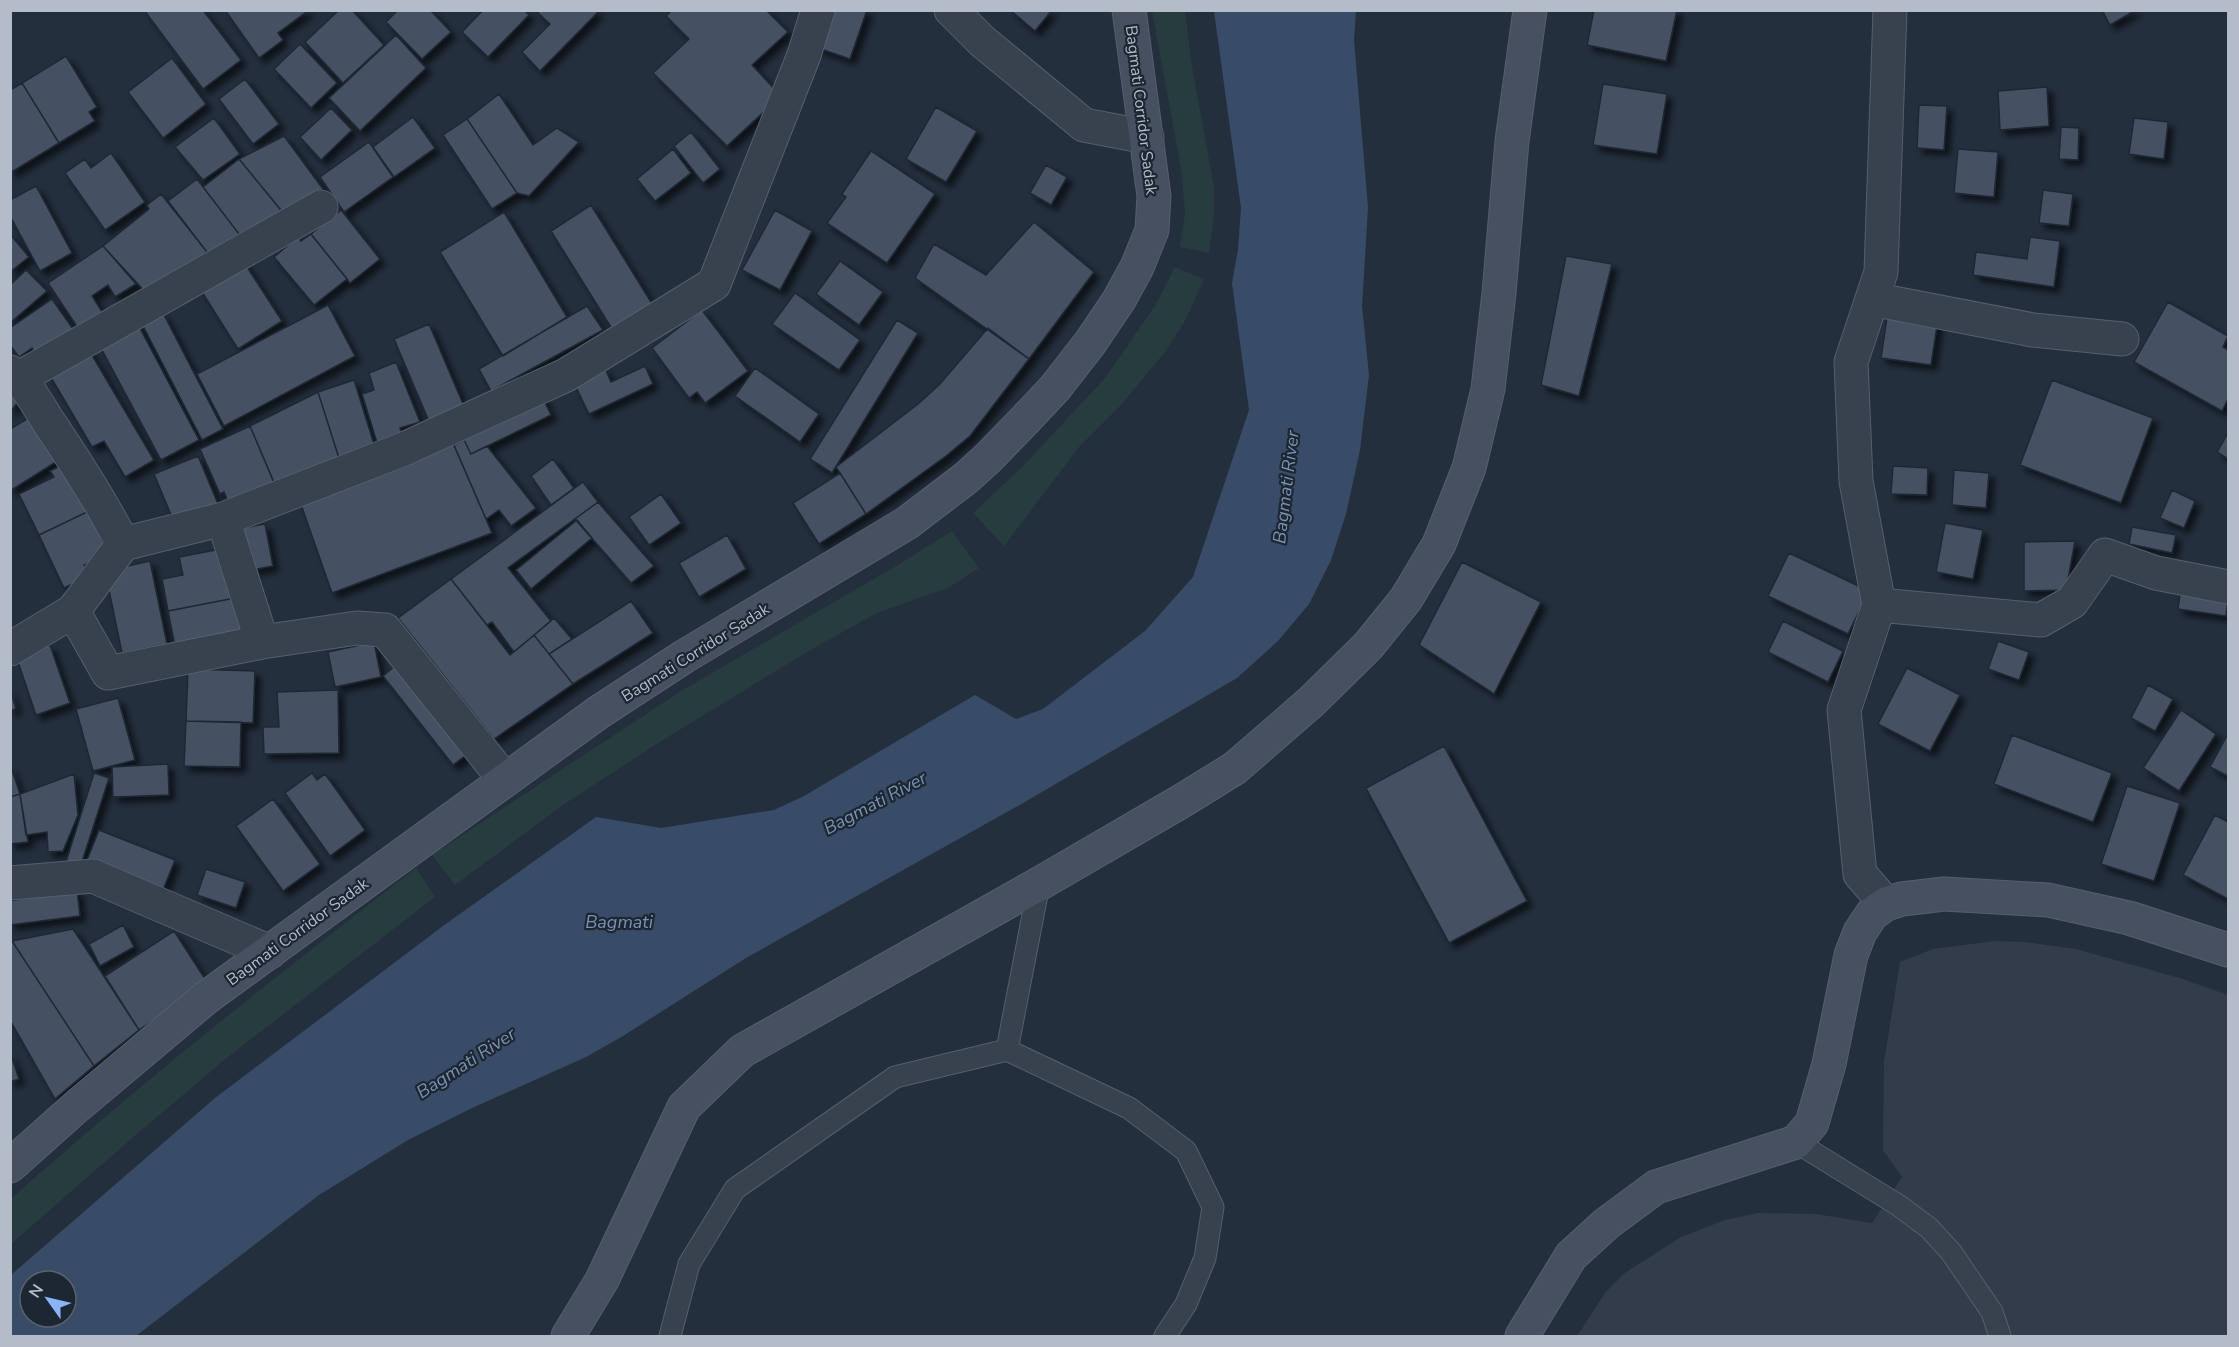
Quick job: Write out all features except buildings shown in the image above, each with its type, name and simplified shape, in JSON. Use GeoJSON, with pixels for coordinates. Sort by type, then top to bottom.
{"type":"FeatureCollection","features":[{"type":"Feature","properties":{"kind":"main road","name":"Bagmati Corridor Sadak"},"geometry":{"type":"LineString","coordinates":[[10,1166],[207,997],[505,780],[599,712],[685,656],[906,523],[946,494],[988,458],[1055,388],[1090,343],[1119,300],[1137,267],[1152,230],[1154,196],[1129,10]]}},
{"type":"Feature","properties":{"kind":"main road"},"geometry":{"type":"LineString","coordinates":[[568,1336],[602,1280],[684,1107],[742,1051],[1039,884],[1180,802],[1243,761],[1311,702],[1368,646],[1406,599],[1439,544],[1469,468],[1488,389],[1512,141],[1530,10]]}},
{"type":"Feature","properties":{"kind":"main road"},"geometry":{"type":"LineString","coordinates":[[1522,1336],[1571,1256],[1606,1224],[1656,1187],[1796,1142],[1812,1123],[1829,1064],[1851,956],[1860,932],[1872,914],[1886,904],[1902,899],[1944,894],[2048,900],[2129,918],[2229,950]]}},
{"type":"Feature","properties":{"kind":"street"},"geometry":{"type":"LineString","coordinates":[[10,649],[73,610],[123,544],[223,519],[404,449],[566,375],[714,284],[804,56],[818,10]]}},
{"type":"Feature","properties":{"kind":"street"},"geometry":{"type":"LineString","coordinates":[[951,10],[982,41],[1084,124],[1146,136]]}},
{"type":"Feature","properties":{"kind":"street"},"geometry":{"type":"LineString","coordinates":[[1886,904],[1860,874],[1844,710],[1879,605],[1856,481],[1851,362],[1881,272],[1890,10]]}},
{"type":"Feature","properties":{"kind":"street"},"geometry":{"type":"LineString","coordinates":[[123,544],[103,503],[15,375],[321,207]]}},
{"type":"Feature","properties":{"kind":"street"},"geometry":{"type":"LineString","coordinates":[[1872,299],[2033,330],[2122,339]]}},
{"type":"Feature","properties":{"kind":"street"},"geometry":{"type":"LineString","coordinates":[[223,519],[262,642]]}},
{"type":"Feature","properties":{"kind":"street"},"geometry":{"type":"LineString","coordinates":[[1879,605],[2041,620],[2072,602],[2105,555],[2156,573],[2229,587]]}},
{"type":"Feature","properties":{"kind":"street"},"geometry":{"type":"LineString","coordinates":[[73,610],[108,673],[262,642],[357,628],[385,630],[505,780]]}},
{"type":"Feature","properties":{"kind":"street"},"geometry":{"type":"LineString","coordinates":[[10,883],[93,876],[270,952]]}},
{"type":"Feature","properties":{"kind":"lane"},"geometry":{"type":"LineString","coordinates":[[1007,1050],[1039,884]]}},
{"type":"Feature","properties":{"kind":"lane"},"geometry":{"type":"LineString","coordinates":[[670,1336],[689,1264],[735,1189],[895,1077],[1007,1050],[1129,1108],[1186,1151],[1213,1207],[1205,1258],[1186,1304],[1165,1336]]}},
{"type":"Feature","properties":{"kind":"lane"},"geometry":{"type":"LineString","coordinates":[[1796,1142],[1898,1205],[1929,1228],[1951,1252],[1992,1312],[2000,1336]]}},
{"type":"Feature","properties":{"kind":"shaded area"},"geometry":{"type":"Polygon","coordinates":[[[1994,941],[2025,942],[2076,949],[2183,979],[2228,995],[2228,1336],[1577,1336],[1605,1293],[1625,1273],[1681,1237],[1725,1220],[1758,1213],[1816,1214],[1872,1223],[1902,1177],[1883,1150],[1884,1062],[1900,962],[1933,949],[1994,941]]]}},
{"type":"Feature","properties":{"kind":"green space"},"geometry":{"type":"Polygon","coordinates":[[[1152,11],[1185,11],[1192,66],[1214,187],[1214,216],[1209,253],[1180,247],[1185,214],[1182,174],[1152,11]]]}},
{"type":"Feature","properties":{"kind":"green space"},"geometry":{"type":"Polygon","coordinates":[[[1175,267],[1204,279],[1186,319],[1165,352],[1120,406],[1079,447],[1004,546],[973,513],[1022,467],[1106,377],[1156,304],[1175,267]]]}},
{"type":"Feature","properties":{"kind":"green space"},"geometry":{"type":"Polygon","coordinates":[[[952,531],[979,568],[948,588],[877,613],[812,649],[663,740],[563,805],[455,885],[432,855],[681,691],[952,531]]]}},
{"type":"Feature","properties":{"kind":"green space"},"geometry":{"type":"Polygon","coordinates":[[[416,868],[435,897],[228,1057],[11,1244],[11,1199],[160,1071],[416,868]]]}},
{"type":"Feature","properties":{"kind":"water","name":"Bagmati"},"geometry":{"type":"Polygon","coordinates":[[[1214,11],[1356,11],[1354,40],[1368,208],[1362,306],[1369,375],[1360,450],[1346,514],[1331,560],[1309,604],[1278,641],[1237,678],[1023,803],[746,958],[586,1057],[472,1108],[408,1140],[319,1195],[136,1336],[11,1336],[11,1275],[215,1098],[443,926],[596,817],[661,828],[774,810],[804,796],[975,695],[1016,719],[1043,709],[1145,631],[1193,577],[1249,410],[1232,283],[1238,250],[1241,208],[1214,11]]]}},
{"type":"Feature","properties":{"kind":"water label","name":"Bagmati River"},"geometry":{"type":"Point","coordinates":[1286,487]}},
{"type":"Feature","properties":{"kind":"water label","name":"Bagmati River"},"geometry":{"type":"Point","coordinates":[875,803]}},
{"type":"Feature","properties":{"kind":"water label","name":"Bagmati River"},"geometry":{"type":"Point","coordinates":[466,1063]}}]}
